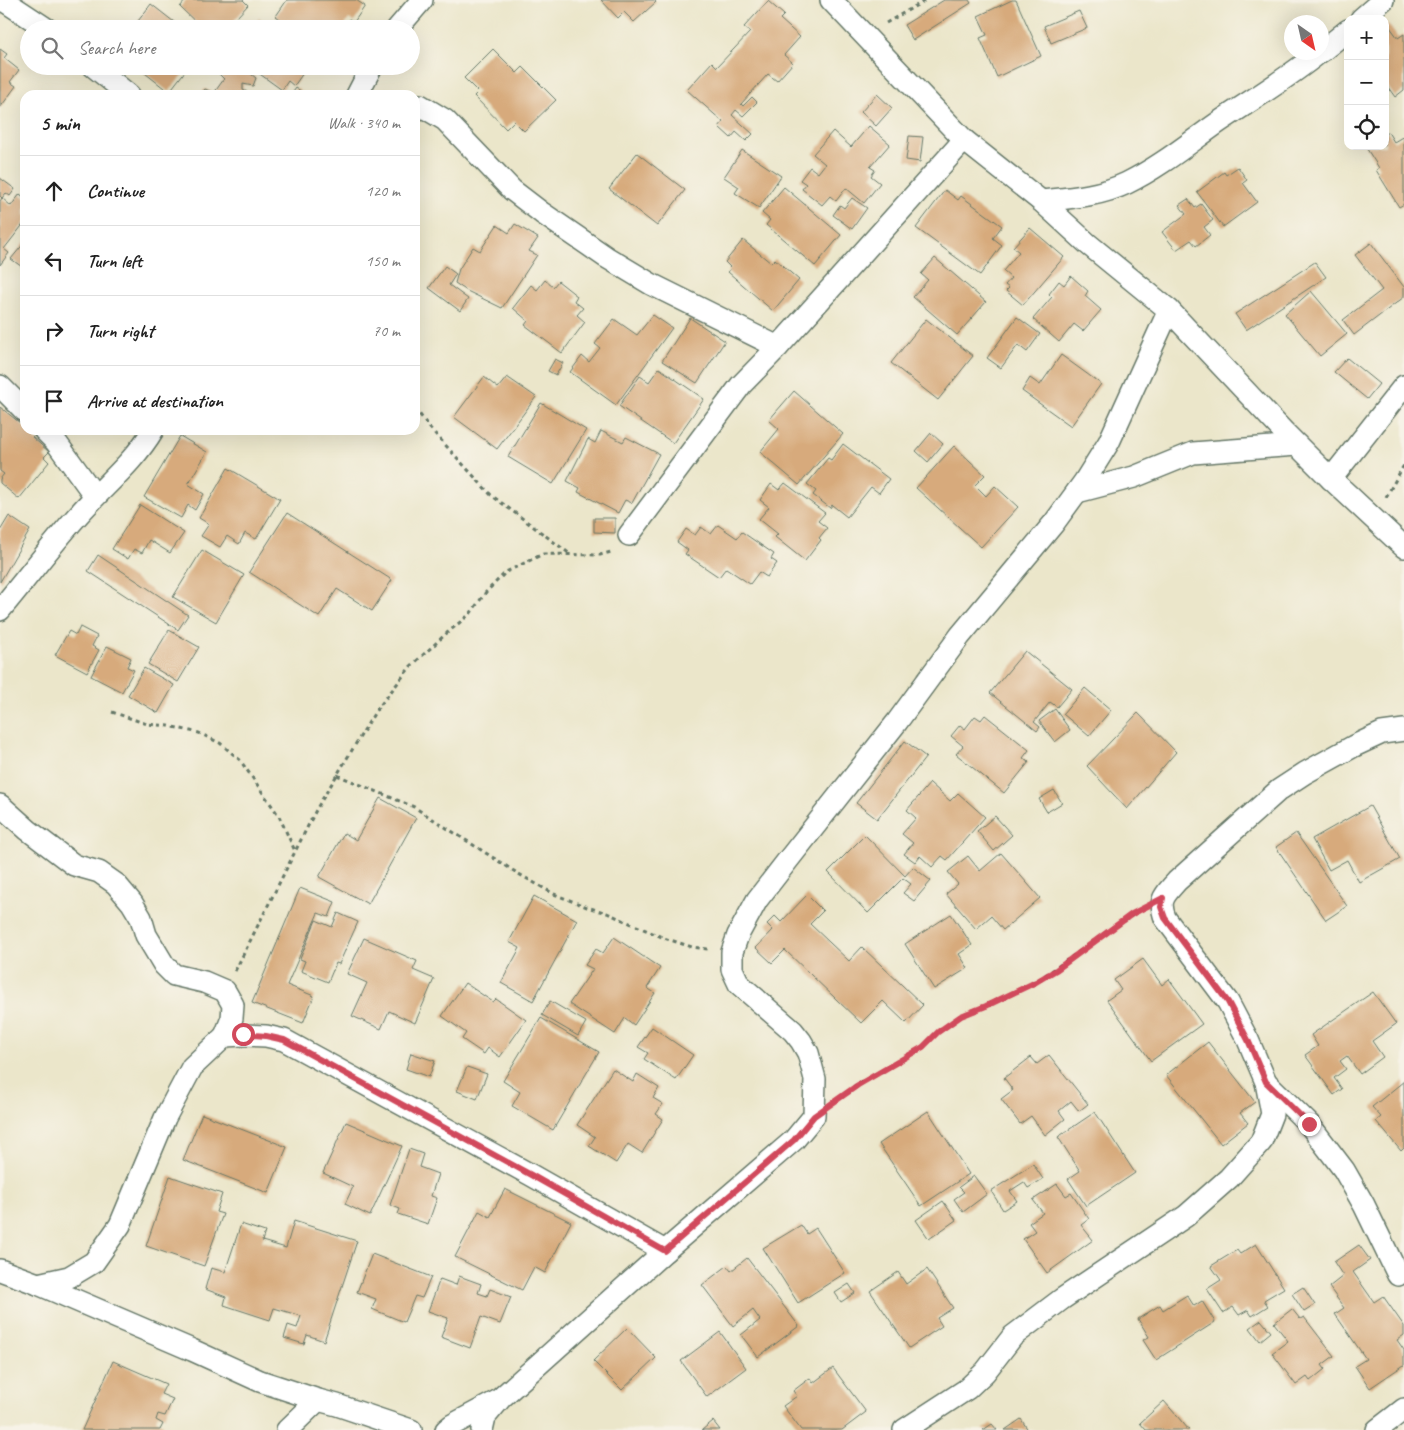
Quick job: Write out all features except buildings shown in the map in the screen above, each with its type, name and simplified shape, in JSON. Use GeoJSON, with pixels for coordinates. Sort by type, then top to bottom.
{"type":"FeatureCollection","features":[{"type":"Feature","properties":{"kind":"street"},"geometry":{"type":"LineString","coordinates":[[3,0],[33,20]]}},
{"type":"Feature","properties":{"kind":"street"},"geometry":{"type":"LineString","coordinates":[[405,20],[422,0]]}},
{"type":"Feature","properties":{"kind":"street"},"geometry":{"type":"LineString","coordinates":[[832,0],[964,140],[1041,201],[1088,244],[1169,310],[1297,445],[1404,547]]}},
{"type":"Feature","properties":{"kind":"street"},"geometry":{"type":"LineString","coordinates":[[1366,15],[1383,0]]}},
{"type":"Feature","properties":{"kind":"street"},"geometry":{"type":"LineString","coordinates":[[1329,45],[1344,33]]}},
{"type":"Feature","properties":{"kind":"street"},"geometry":{"type":"LineString","coordinates":[[1041,201],[1093,195],[1126,184],[1161,163],[1310,60]]}},
{"type":"Feature","properties":{"kind":"street"},"geometry":{"type":"LineString","coordinates":[[104,75],[123,90]]}},
{"type":"Feature","properties":{"kind":"street"},"geometry":{"type":"LineString","coordinates":[[360,90],[367,75]]}},
{"type":"Feature","properties":{"kind":"street"},"geometry":{"type":"LineString","coordinates":[[420,105],[445,120],[512,190],[606,257],[651,284],[778,347]]}},
{"type":"Feature","properties":{"kind":"street"},"geometry":{"type":"LineString","coordinates":[[629,535],[741,384],[778,347],[964,140]]}},
{"type":"Feature","properties":{"kind":"street"},"geometry":{"type":"LineString","coordinates":[[482,1430],[485,1417],[502,1398],[665,1251],[794,1140],[814,1116],[815,1079],[808,1053],[793,1031],[739,984],[732,968],[732,952],[738,935],[757,900],[897,722],[960,636],[1054,523],[1077,492],[1109,442],[1169,310]]}},
{"type":"Feature","properties":{"kind":"street"},"geometry":{"type":"LineString","coordinates":[[0,386],[20,406]]}},
{"type":"Feature","properties":{"kind":"street"},"geometry":{"type":"LineString","coordinates":[[1331,479],[1404,386]]}},
{"type":"Feature","properties":{"kind":"street"},"geometry":{"type":"LineString","coordinates":[[49,435],[95,496]]}},
{"type":"Feature","properties":{"kind":"street"},"geometry":{"type":"LineString","coordinates":[[0,610],[95,496],[124,469],[150,435]]}},
{"type":"Feature","properties":{"kind":"street"},"geometry":{"type":"LineString","coordinates":[[1077,492],[1134,477],[1193,453],[1297,445]]}},
{"type":"Feature","properties":{"kind":"street"},"geometry":{"type":"LineString","coordinates":[[904,1430],[967,1389],[985,1372],[1013,1336],[1062,1299],[1186,1216],[1229,1178],[1261,1142],[1272,1114],[1266,1082],[1248,1040],[1228,1002],[1165,918],[1161,907],[1163,898],[1177,881],[1279,790],[1305,772],[1354,746],[1382,734],[1404,730]]}},
{"type":"Feature","properties":{"kind":"street"},"geometry":{"type":"LineString","coordinates":[[0,805],[28,830],[74,865],[99,872],[116,884],[132,903],[141,918],[146,935],[164,964],[174,975],[204,982],[224,991],[233,1005],[232,1018],[225,1036],[192,1067],[165,1118],[120,1225],[94,1262],[69,1278],[38,1284]]}},
{"type":"Feature","properties":{"kind":"street"},"geometry":{"type":"LineString","coordinates":[[225,1036],[243,1034],[284,1040],[523,1170],[665,1251]]}},
{"type":"Feature","properties":{"kind":"street"},"geometry":{"type":"LineString","coordinates":[[1266,1082],[1309,1124],[1344,1170],[1364,1205],[1398,1275]]}},
{"type":"Feature","properties":{"kind":"street"},"geometry":{"type":"LineString","coordinates":[[0,1270],[38,1284],[260,1381],[411,1430]]}},
{"type":"Feature","properties":{"kind":"street"},"geometry":{"type":"LineString","coordinates":[[446,1430],[502,1398]]}},
{"type":"Feature","properties":{"kind":"street"},"geometry":{"type":"LineString","coordinates":[[287,1430],[318,1400]]}},
{"type":"Feature","properties":{"kind":"street"},"geometry":{"type":"LineString","coordinates":[[1377,1430],[1404,1409]]}},
{"type":"Feature","properties":{"kind":"path"},"geometry":{"type":"LineString","coordinates":[[865,35],[926,0]]}},
{"type":"Feature","properties":{"kind":"path"},"geometry":{"type":"LineString","coordinates":[[420,415],[491,495],[570,554]]}},
{"type":"Feature","properties":{"kind":"path"},"geometry":{"type":"LineString","coordinates":[[1375,519],[1404,465]]}},
{"type":"Feature","properties":{"kind":"path"},"geometry":{"type":"LineString","coordinates":[[224,991],[317,808],[375,712],[411,666],[470,614],[486,592],[506,572],[543,554],[600,555],[618,549],[629,535]]}},
{"type":"Feature","properties":{"kind":"path"},"geometry":{"type":"LineString","coordinates":[[112,712],[148,724],[169,726],[199,733],[220,743],[240,760],[280,816],[295,852]]}},
{"type":"Feature","properties":{"kind":"path"},"geometry":{"type":"LineString","coordinates":[[337,775],[414,808],[554,894],[607,913],[664,938],[692,947],[732,952]]}},
{"type":"Feature","properties":{"kind":"path"},"geometry":{"type":"LineString","coordinates":[[814,1116],[858,1085],[923,1047],[938,1032],[961,1016],[1036,982],[1056,970],[1132,914],[1163,898]]}},
{"type":"Feature","properties":{"kind":"route"},"geometry":{"type":"LineString","coordinates":[[243,1034],[284,1040],[531,1175],[665,1251],[794,1140],[814,1116],[858,1085],[923,1047],[938,1032],[961,1016],[1036,982],[1056,970],[1132,914],[1163,898],[1161,907],[1165,918],[1228,1002],[1248,1040],[1266,1082],[1309,1124]]}}]}
